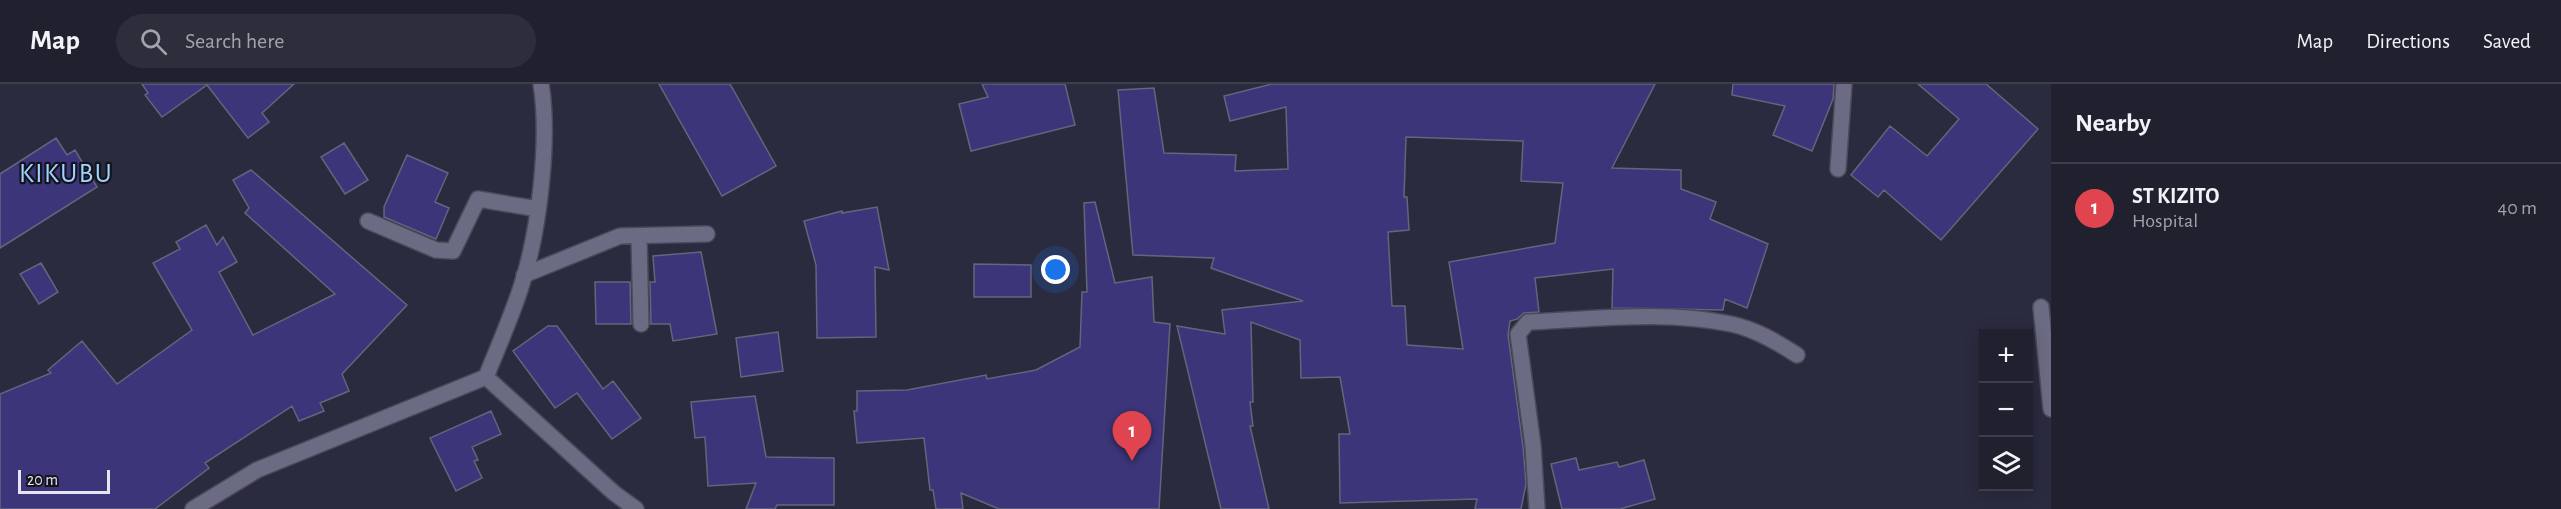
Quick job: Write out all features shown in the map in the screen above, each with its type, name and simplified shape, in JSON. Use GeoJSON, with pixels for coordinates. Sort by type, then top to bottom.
{"type":"FeatureCollection","features":[{"type":"Feature","properties":{"kind":"street"},"geometry":{"type":"LineString","coordinates":[[193,509],[257,470],[486,377],[524,274],[538,209],[544,107],[541,84]]}},
{"type":"Feature","properties":{"kind":"street"},"geometry":{"type":"LineString","coordinates":[[1838,169],[1844,84]]}},
{"type":"Feature","properties":{"kind":"street"},"geometry":{"type":"LineString","coordinates":[[368,221],[436,250],[453,251],[478,199],[538,209]]}},
{"type":"Feature","properties":{"kind":"street"},"geometry":{"type":"LineString","coordinates":[[524,274],[620,236],[708,234]]}},
{"type":"Feature","properties":{"kind":"street"},"geometry":{"type":"LineString","coordinates":[[639,236],[640,324]]}},
{"type":"Feature","properties":{"kind":"street"},"geometry":{"type":"LineString","coordinates":[[2042,307],[2051,409]]}},
{"type":"Feature","properties":{"kind":"street"},"geometry":{"type":"LineString","coordinates":[[1537,509],[1533,446],[1518,333],[1528,322],[1664,316],[1732,324],[1768,337],[1797,355]]}},
{"type":"Feature","properties":{"kind":"street"},"geometry":{"type":"LineString","coordinates":[[486,377],[614,494],[636,509]]}},
{"type":"Feature","properties":{"kind":"building"},"geometry":{"type":"Polygon","coordinates":[[[142,84],[294,84],[262,113],[269,122],[248,138],[207,85],[162,117],[145,95],[148,93],[142,84]]]}},
{"type":"Feature","properties":{"kind":"building"},"geometry":{"type":"Polygon","coordinates":[[[659,84],[730,84],[776,166],[722,196],[659,84]]]}},
{"type":"Feature","properties":{"kind":"building"},"geometry":{"type":"Polygon","coordinates":[[[982,84],[1065,84],[1075,125],[971,151],[959,104],[988,97],[982,84]]]}},
{"type":"Feature","properties":{"kind":"building"},"geometry":{"type":"Polygon","coordinates":[[[1272,84],[1655,84],[1612,168],[1681,170],[1681,189],[1716,202],[1710,219],[1768,244],[1747,308],[1725,299],[1723,310],[1612,308],[1613,269],[1535,278],[1539,312],[1524,313],[1510,321],[1508,335],[1526,484],[1521,509],[1475,509],[1477,499],[1340,503],[1339,434],[1350,434],[1340,377],[1301,378],[1300,340],[1251,322],[1253,402],[1250,402],[1253,426],[1250,426],[1269,509],[1221,509],[1177,326],[1225,334],[1222,310],[1303,301],[1211,268],[1214,258],[1133,255],[1118,90],[1154,88],[1164,153],[1236,155],[1235,171],[1288,169],[1286,107],[1230,121],[1224,96],[1272,84]],[[1406,137],[1404,197],[1407,197],[1409,230],[1388,232],[1392,306],[1405,306],[1407,345],[1463,349],[1449,262],[1555,243],[1563,183],[1521,181],[1523,141],[1406,137]]]}},
{"type":"Feature","properties":{"kind":"building"},"geometry":{"type":"Polygon","coordinates":[[[1733,84],[1834,84],[1833,99],[1812,151],[1773,135],[1785,106],[1732,95],[1733,84]]]}},
{"type":"Feature","properties":{"kind":"building"},"geometry":{"type":"Polygon","coordinates":[[[1918,84],[1986,84],[2038,129],[1941,240],[1884,190],[1878,197],[1851,175],[1890,126],[1927,156],[1959,119],[1918,84]]]}},
{"type":"Feature","properties":{"kind":"building"},"geometry":{"type":"Polygon","coordinates":[[[56,138],[67,155],[75,150],[97,187],[0,248],[0,174],[56,138]]]}},
{"type":"Feature","properties":{"kind":"building"},"geometry":{"type":"Polygon","coordinates":[[[344,143],[368,180],[345,194],[321,157],[344,143]]]}},
{"type":"Feature","properties":{"kind":"building"},"geometry":{"type":"Polygon","coordinates":[[[407,155],[448,173],[435,202],[449,208],[436,239],[384,217],[384,207],[407,155]]]}},
{"type":"Feature","properties":{"kind":"building"},"geometry":{"type":"Polygon","coordinates":[[[251,170],[407,305],[342,374],[349,391],[320,403],[324,411],[299,421],[292,406],[205,463],[209,468],[155,509],[0,509],[0,394],[51,373],[48,370],[82,341],[117,384],[192,330],[153,263],[180,249],[176,242],[206,225],[217,245],[223,237],[237,262],[219,272],[253,335],[335,294],[245,213],[249,208],[233,180],[251,170]]]}},
{"type":"Feature","properties":{"kind":"building"},"geometry":{"type":"Polygon","coordinates":[[[1095,202],[1115,283],[1152,277],[1154,322],[1170,324],[1159,509],[999,509],[961,493],[963,509],[936,509],[933,490],[930,490],[924,438],[857,443],[854,411],[857,411],[857,391],[907,390],[986,375],[987,379],[1036,370],[1080,347],[1082,292],[1087,292],[1084,203],[1095,202]]]}},
{"type":"Feature","properties":{"kind":"building"},"geometry":{"type":"Polygon","coordinates":[[[877,207],[889,270],[875,267],[876,337],[817,338],[816,265],[804,221],[842,211],[842,213],[877,207]]]}},
{"type":"Feature","properties":{"kind":"building"},"geometry":{"type":"Polygon","coordinates":[[[701,252],[717,334],[673,341],[670,324],[651,324],[650,282],[655,282],[653,256],[701,252]]]}},
{"type":"Feature","properties":{"kind":"building"},"geometry":{"type":"Polygon","coordinates":[[[41,263],[58,292],[39,304],[20,274],[41,263]]]}},
{"type":"Feature","properties":{"kind":"building"},"geometry":{"type":"Polygon","coordinates":[[[974,264],[1031,265],[1031,297],[974,297],[974,264]]]}},
{"type":"Feature","properties":{"kind":"building"},"geometry":{"type":"Polygon","coordinates":[[[595,282],[630,282],[631,324],[596,324],[595,282]]]}},
{"type":"Feature","properties":{"kind":"building"},"geometry":{"type":"Polygon","coordinates":[[[548,326],[557,326],[603,389],[613,381],[641,418],[612,439],[577,393],[555,408],[513,351],[548,326]]]}},
{"type":"Feature","properties":{"kind":"building"},"geometry":{"type":"Polygon","coordinates":[[[778,332],[783,371],[741,377],[736,338],[778,332]]]}},
{"type":"Feature","properties":{"kind":"building"},"geometry":{"type":"Polygon","coordinates":[[[755,396],[766,457],[834,458],[834,505],[777,505],[775,509],[746,509],[756,483],[708,486],[705,437],[695,438],[691,402],[755,396]]]}},
{"type":"Feature","properties":{"kind":"building"},"geometry":{"type":"Polygon","coordinates":[[[491,411],[501,434],[472,447],[478,460],[474,461],[482,478],[456,491],[430,438],[491,411]]]}},
{"type":"Feature","properties":{"kind":"building"},"geometry":{"type":"Polygon","coordinates":[[[1576,458],[1579,470],[1617,462],[1619,467],[1644,460],[1655,499],[1620,509],[1562,509],[1551,464],[1576,458]]]}},
{"type":"Feature","properties":{"kind":"place","name":"ST KIZITO"},"geometry":{"type":"Point","coordinates":[1132,461]}},
{"type":"Feature","properties":{"kind":"district","name":"KIKUBU"},"geometry":{"type":"Point","coordinates":[66,173]}}]}
